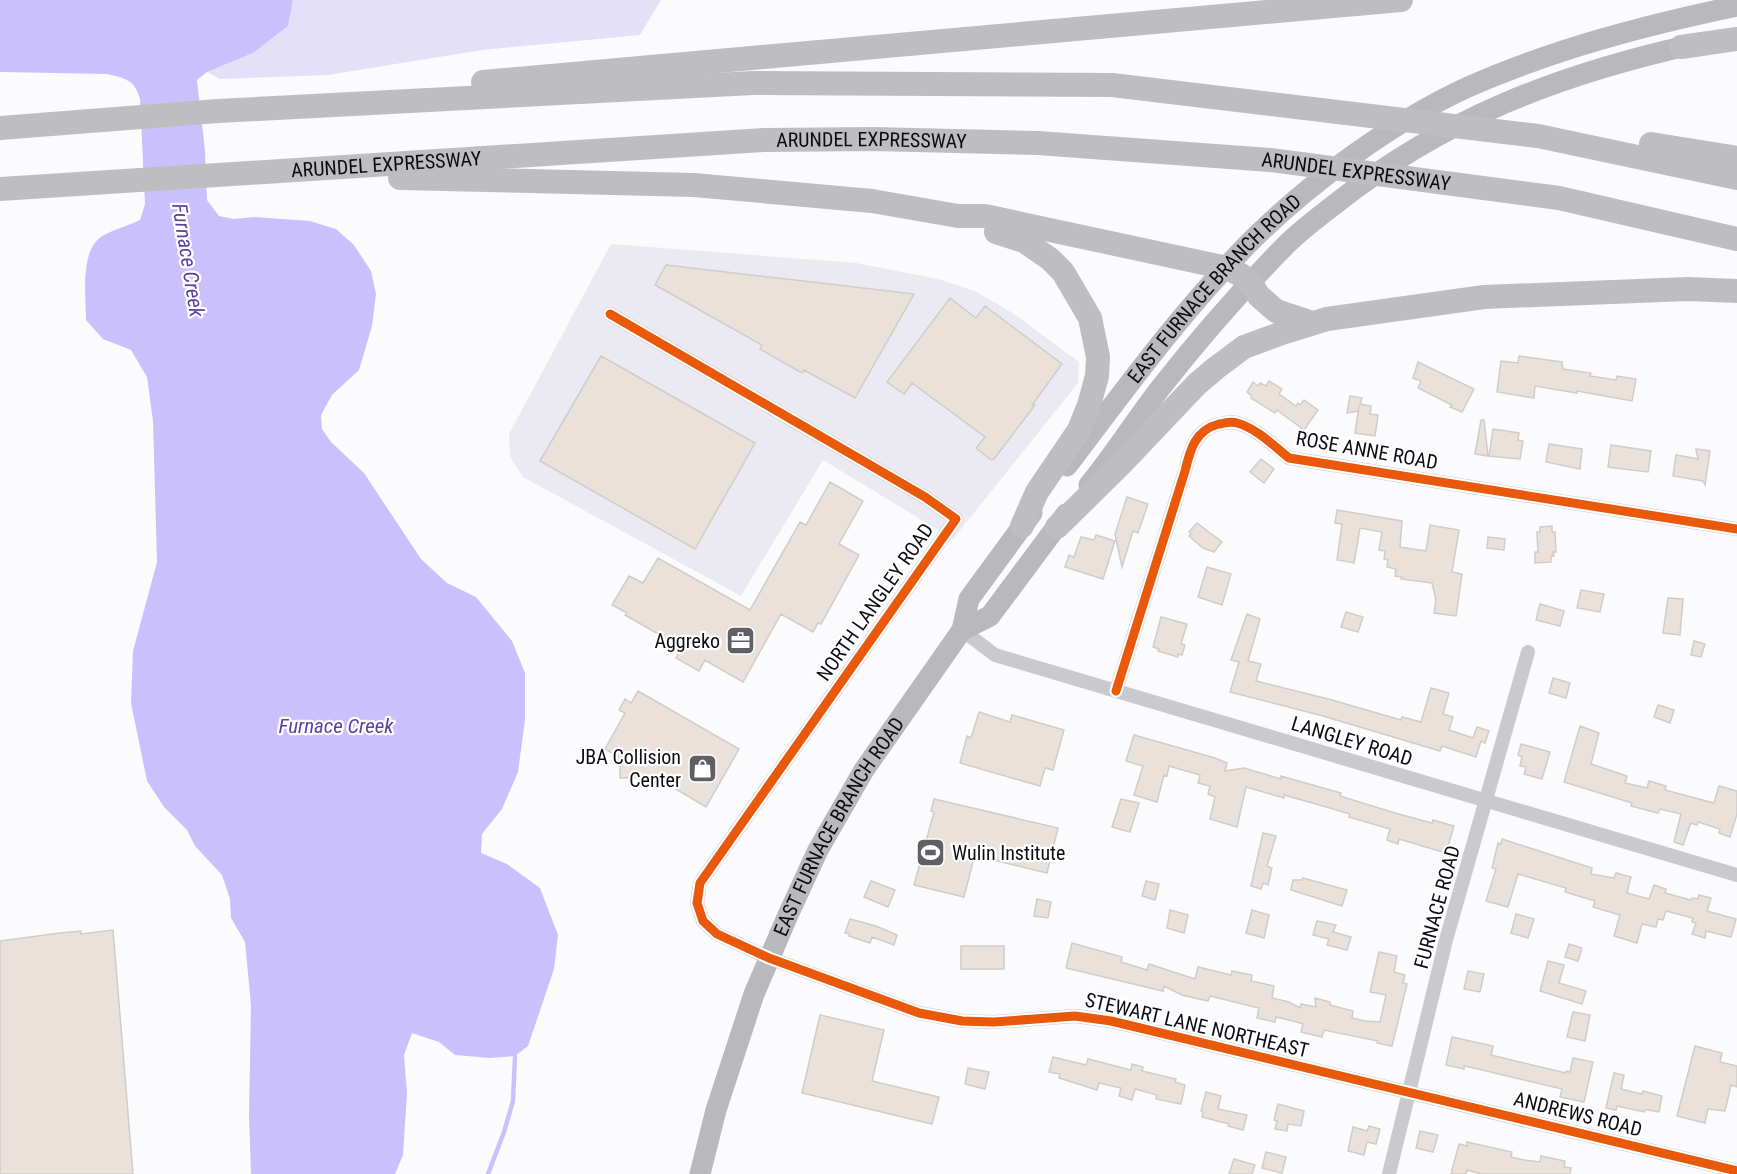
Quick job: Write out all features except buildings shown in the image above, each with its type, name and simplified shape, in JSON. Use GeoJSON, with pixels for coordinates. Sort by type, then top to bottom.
{"type":"FeatureCollection","features":[{"type":"Feature","properties":{"kind":"highway"},"geometry":{"type":"LineString","coordinates":[[0,128],[218,111],[526,77],[1401,0]]}},
{"type":"Feature","properties":{"kind":"highway"},"geometry":{"type":"LineString","coordinates":[[1681,47],[1737,37]]}},
{"type":"Feature","properties":{"kind":"highway"},"geometry":{"type":"LineString","coordinates":[[218,111],[753,83],[1112,85],[1538,136],[1737,177]]}},
{"type":"Feature","properties":{"kind":"highway"},"geometry":{"type":"LineString","coordinates":[[1538,136],[1590,134],[1737,158]]}},
{"type":"Feature","properties":{"kind":"highway","name":"ARUNDEL EXPRESSWAY"},"geometry":{"type":"LineString","coordinates":[[0,189],[764,140],[1038,142],[1270,160],[1413,177],[1559,198],[1737,239]]}},
{"type":"Feature","properties":{"kind":"highway"},"geometry":{"type":"LineString","coordinates":[[253,174],[694,185],[872,201],[958,216],[984,216],[1227,268],[1241,274],[1259,296],[1276,311],[1312,323]]}},
{"type":"Feature","properties":{"kind":"highway"},"geometry":{"type":"LineString","coordinates":[[958,216],[1024,241],[1064,272],[1090,318],[1096,343],[1097,376],[1079,430],[1036,492],[1022,526]]}},
{"type":"Feature","properties":{"kind":"highway"},"geometry":{"type":"LineString","coordinates":[[1057,526],[1121,464],[1197,384],[1216,368],[1244,347],[1312,323],[1484,297],[1688,289],[1737,291]]}},
{"type":"Feature","properties":{"kind":"main road","name":"EAST FURNACE BRANCH ROAD"},"geometry":{"type":"LineString","coordinates":[[700,1174],[726,1075],[754,994],[804,879],[849,794],[888,734],[962,630],[969,599],[1134,376],[1227,268],[1279,216],[1356,154],[1426,109],[1467,88],[1557,53],[1649,26],[1737,6]]}},
{"type":"Feature","properties":{"kind":"main road","name":"EAST FURNACE BRANCH ROAD"},"geometry":{"type":"LineString","coordinates":[[962,630],[990,616],[1163,386],[1212,326],[1283,248],[1317,219],[1397,158],[1444,131],[1515,98],[1570,78],[1681,47]]}},
{"type":"Feature","properties":{"kind":"street","name":"NORTH LANGLEY ROAD"},"geometry":{"type":"LineString","coordinates":[[610,314],[925,497],[956,519],[700,883],[697,903],[704,921],[717,934],[769,958]]}},
{"type":"Feature","properties":{"kind":"street","name":"ROSE ANNE ROAD"},"geometry":{"type":"LineString","coordinates":[[1116,691],[1190,450],[1197,436],[1212,426],[1229,422],[1239,423],[1264,438],[1288,458],[1737,529]]}},
{"type":"Feature","properties":{"kind":"street","name":"LANGLEY ROAD"},"geometry":{"type":"LineString","coordinates":[[962,630],[996,655],[1737,875]]}},
{"type":"Feature","properties":{"kind":"street","name":"FURNACE ROAD"},"geometry":{"type":"LineString","coordinates":[[1389,1174],[1446,940],[1528,652]]}},
{"type":"Feature","properties":{"kind":"street","name":"STEWART LANE NORTHEAST"},"geometry":{"type":"LineString","coordinates":[[769,958],[930,1015],[962,1021],[994,1022],[1075,1016],[1111,1022],[1410,1092]]}},
{"type":"Feature","properties":{"kind":"street","name":"ANDREWS ROAD"},"geometry":{"type":"LineString","coordinates":[[1410,1092],[1737,1172]]}},
{"type":"Feature","properties":{"kind":"shaded area"},"geometry":{"type":"Polygon","coordinates":[[[293,0],[661,0],[640,35],[482,50],[328,75],[220,79],[207,72],[253,53],[288,26],[293,0]]]}},
{"type":"Feature","properties":{"kind":"shaded area"},"geometry":{"type":"Polygon","coordinates":[[[611,244],[856,263],[938,279],[975,291],[1014,314],[1079,362],[1078,383],[953,539],[823,460],[741,596],[523,477],[510,457],[509,434],[611,244]]]}},
{"type":"Feature","properties":{"kind":"water","name":"Furnace Creek"},"geometry":{"type":"Polygon","coordinates":[[[0,0],[293,0],[288,26],[253,53],[207,72],[197,80],[205,151],[207,200],[219,216],[234,219],[253,217],[310,221],[336,229],[354,245],[371,271],[376,294],[372,326],[359,370],[332,395],[321,415],[322,429],[331,442],[364,473],[421,559],[447,583],[476,597],[512,641],[525,673],[525,720],[518,772],[502,809],[482,834],[481,853],[507,864],[540,888],[558,935],[554,969],[528,1046],[515,1056],[490,1058],[455,1055],[439,1042],[412,1033],[404,1055],[407,1093],[403,1155],[395,1174],[251,1174],[249,1116],[251,1005],[245,942],[231,918],[230,899],[222,875],[195,846],[187,830],[164,807],[147,781],[131,703],[133,651],[157,562],[153,421],[147,377],[131,350],[103,339],[86,320],[85,286],[87,261],[91,250],[96,241],[104,235],[140,220],[145,204],[140,99],[132,84],[107,74],[0,72],[0,0]]]}},
{"type":"Feature","properties":{"kind":"waterway"},"geometry":{"type":"LineString","coordinates":[[488,1174],[513,1101],[515,1056]]}},
{"type":"Feature","properties":{"kind":"cycle path"},"geometry":{"type":"LineString","coordinates":[[610,314],[925,497],[956,519],[700,883],[697,903],[703,921],[717,934],[769,958],[919,1013],[962,1021],[994,1022],[1075,1016],[1111,1021],[1737,1171]]}},
{"type":"Feature","properties":{"kind":"cycle path"},"geometry":{"type":"LineString","coordinates":[[1116,691],[1192,448],[1204,431],[1219,424],[1232,422],[1244,425],[1289,458],[1737,529]]}},
{"type":"Feature","properties":{"kind":"place","name":"Aggreko"},"geometry":{"type":"Point","coordinates":[741,641]}},
{"type":"Feature","properties":{"kind":"place","name":"JBA Collision Center"},"geometry":{"type":"Point","coordinates":[702,769]}},
{"type":"Feature","properties":{"kind":"place","name":"Wulin Institute"},"geometry":{"type":"Point","coordinates":[931,853]}}]}
